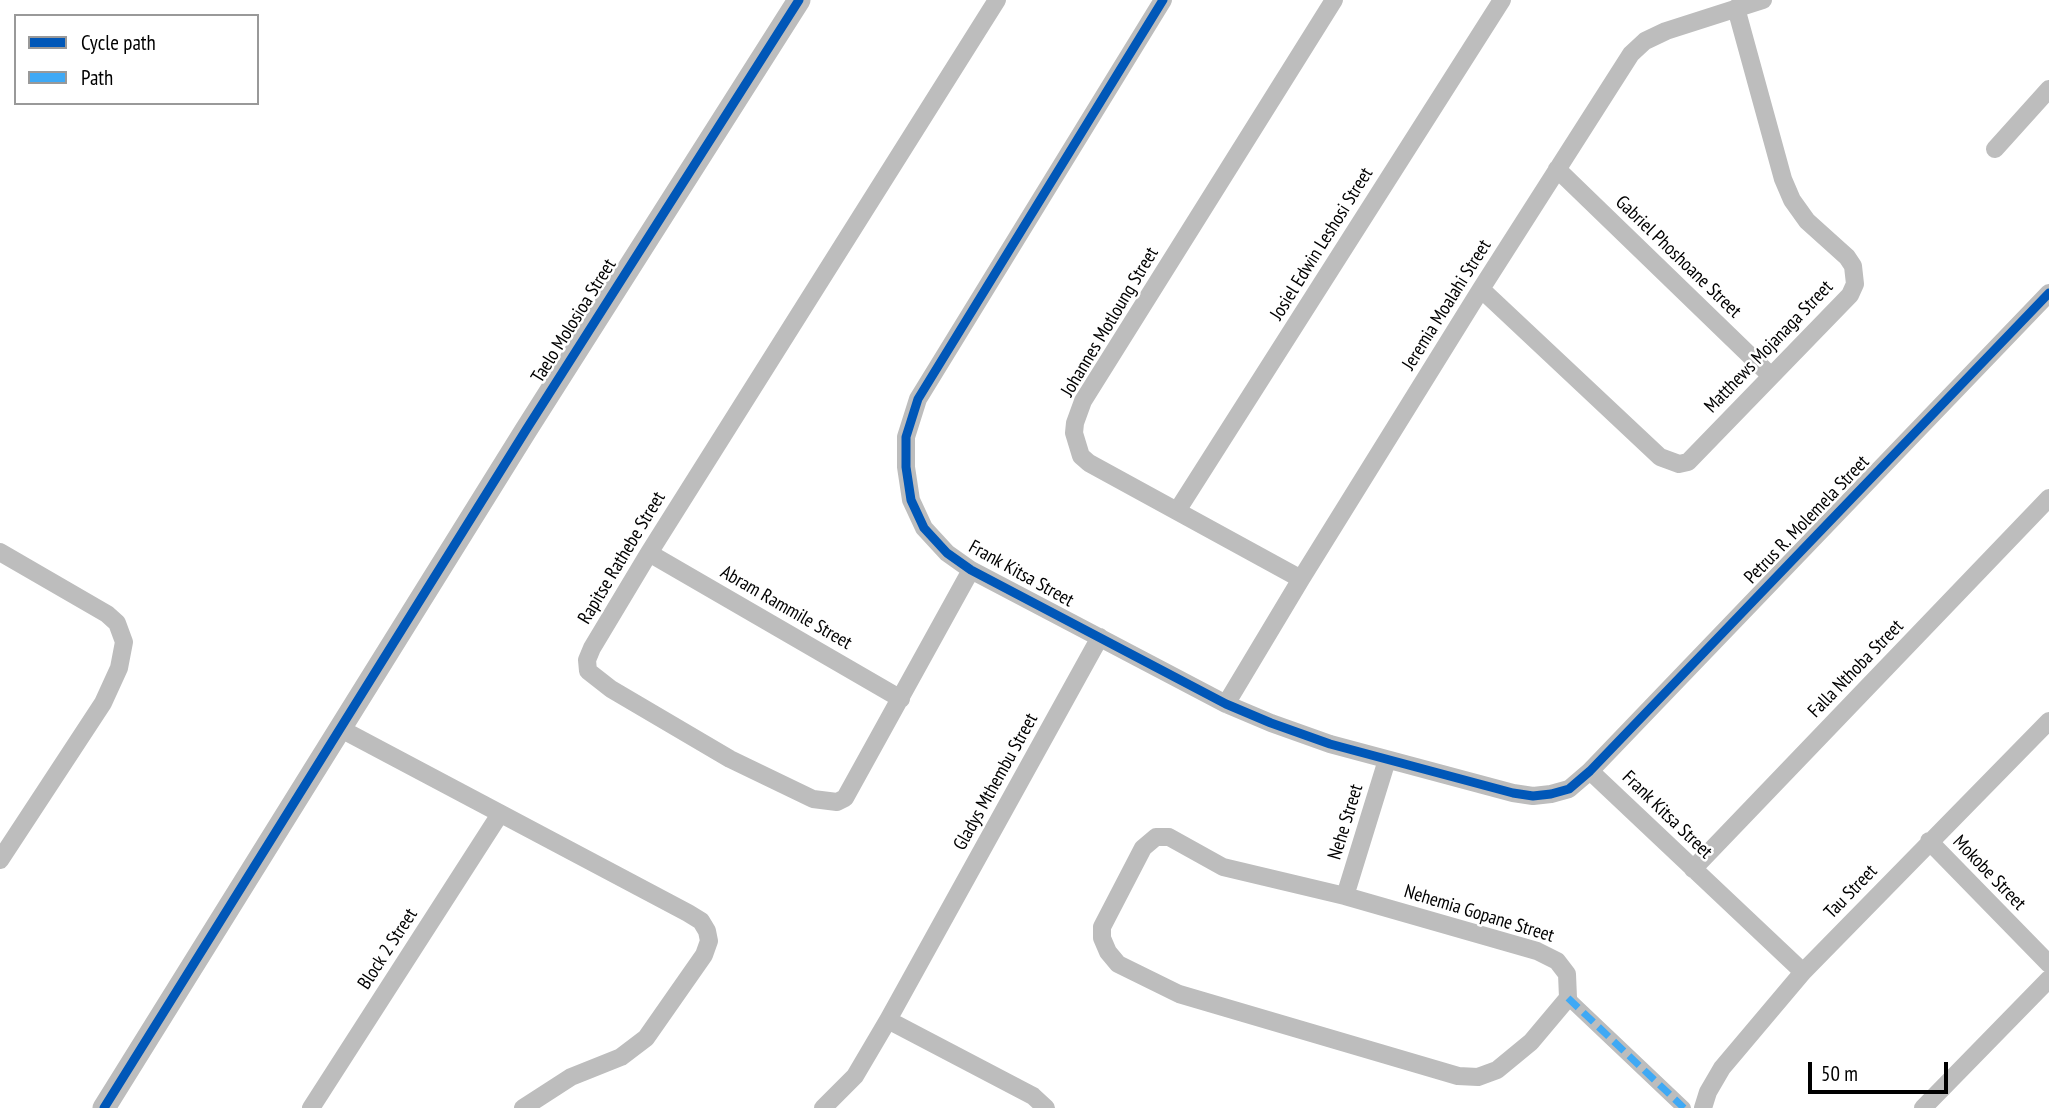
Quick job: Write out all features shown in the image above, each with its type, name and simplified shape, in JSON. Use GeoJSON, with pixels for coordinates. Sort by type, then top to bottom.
{"type":"FeatureCollection","features":[{"type":"Feature","properties":{"kind":"street","name":"Taelo Molosioa Street"},"geometry":{"type":"LineString","coordinates":[[104,1108],[526,430],[799,0]]}},
{"type":"Feature","properties":{"kind":"street","name":"Rapitse Rathebe Street"},"geometry":{"type":"LineString","coordinates":[[971,570],[845,798],[837,802],[813,799],[730,759],[611,689],[588,671],[587,660],[592,648],[649,553],[997,0]]}},
{"type":"Feature","properties":{"kind":"street","name":"Frank Kitsa Street"},"geometry":{"type":"LineString","coordinates":[[1163,0],[918,399],[906,437],[906,467],[911,500],[924,528],[947,553],[971,570],[1226,704],[1271,723],[1387,760],[1513,793],[1533,796],[1569,789],[1590,771],[1803,972]]}},
{"type":"Feature","properties":{"kind":"street","name":"Johannes Motloung Street"},"geometry":{"type":"LineString","coordinates":[[1301,579],[1088,463],[1076,446],[1075,422],[1083,401],[1334,0]]}},
{"type":"Feature","properties":{"kind":"street","name":"Josiel Edwin Leshosi Street"},"geometry":{"type":"LineString","coordinates":[[1177,511],[1502,0]]}},
{"type":"Feature","properties":{"kind":"street","name":"Jeremia Moalahi Street"},"geometry":{"type":"LineString","coordinates":[[1226,704],[1481,289],[1631,54],[1645,41],[1666,31],[1763,0]]}},
{"type":"Feature","properties":{"kind":"street","name":"Matthews Mojanaga Street"},"geometry":{"type":"LineString","coordinates":[[1481,289],[1660,457],[1679,464],[1688,462],[1850,295],[1855,284],[1855,274],[1847,257],[1807,221],[1783,179],[1736,8]]}},
{"type":"Feature","properties":{"kind":"street"},"geometry":{"type":"LineString","coordinates":[[1995,149],[2049,89]]}},
{"type":"Feature","properties":{"kind":"street","name":"Gabriel Phoshoane Street"},"geometry":{"type":"LineString","coordinates":[[1557,169],[1770,375]]}},
{"type":"Feature","properties":{"kind":"street","name":"Petrus R. Molemela Street"},"geometry":{"type":"LineString","coordinates":[[1590,771],[2049,293]]}},
{"type":"Feature","properties":{"kind":"street","name":"Falla Nthoba Street"},"geometry":{"type":"LineString","coordinates":[[1693,869],[2049,498]]}},
{"type":"Feature","properties":{"kind":"street"},"geometry":{"type":"LineString","coordinates":[[0,552],[107,614],[117,623],[124,642],[118,668],[103,704],[0,860]]}},
{"type":"Feature","properties":{"kind":"street","name":"Abram Rammile Street"},"geometry":{"type":"LineString","coordinates":[[649,553],[901,699]]}},
{"type":"Feature","properties":{"kind":"street","name":"Gladys Mthembu Street"},"geometry":{"type":"LineString","coordinates":[[823,1108],[855,1076],[888,1020],[1100,637]]}},
{"type":"Feature","properties":{"kind":"street","name":"Tau Street"},"geometry":{"type":"LineString","coordinates":[[1703,1108],[1708,1092],[1722,1068],[1803,972],[2049,721]]}},
{"type":"Feature","properties":{"kind":"street"},"geometry":{"type":"LineString","coordinates":[[341,729],[688,913],[701,921],[707,931],[709,941],[704,955],[646,1038],[621,1057],[571,1077],[523,1108]]}},
{"type":"Feature","properties":{"kind":"street","name":"Nehe Street"},"geometry":{"type":"LineString","coordinates":[[1345,896],[1387,760]]}},
{"type":"Feature","properties":{"kind":"street","name":"Block 2 Street"},"geometry":{"type":"LineString","coordinates":[[311,1108],[500,814]]}},
{"type":"Feature","properties":{"kind":"street","name":"Nehemia Gopane Street"},"geometry":{"type":"LineString","coordinates":[[1156,837],[1169,837],[1223,867],[1345,896],[1537,951],[1557,961],[1567,974],[1568,998],[1531,1042],[1497,1070],[1478,1077],[1458,1076],[1178,994],[1118,964],[1108,952],[1102,938],[1102,927],[1143,848],[1156,837]]}},
{"type":"Feature","properties":{"kind":"street","name":"Mokobe Street"},"geometry":{"type":"LineString","coordinates":[[1929,841],[2049,964]]}},
{"type":"Feature","properties":{"kind":"street"},"geometry":{"type":"LineString","coordinates":[[1923,1108],[2049,979]]}},
{"type":"Feature","properties":{"kind":"street"},"geometry":{"type":"LineString","coordinates":[[1568,998],[1684,1108]]}},
{"type":"Feature","properties":{"kind":"street"},"geometry":{"type":"LineString","coordinates":[[888,1020],[1033,1096],[1046,1108]]}},
{"type":"Feature","properties":{"kind":"marked path"},"geometry":{"type":"LineString","coordinates":[[1568,998],[1684,1108]]}},
{"type":"Feature","properties":{"kind":"cycle path"},"geometry":{"type":"LineString","coordinates":[[104,1108],[526,430],[799,0]]}},
{"type":"Feature","properties":{"kind":"cycle path"},"geometry":{"type":"LineString","coordinates":[[1163,0],[918,399],[906,437],[906,467],[911,500],[924,528],[947,553],[971,570],[1226,704],[1330,744],[1513,793],[1533,796],[1569,789],[1590,771],[2049,293]]}}]}
